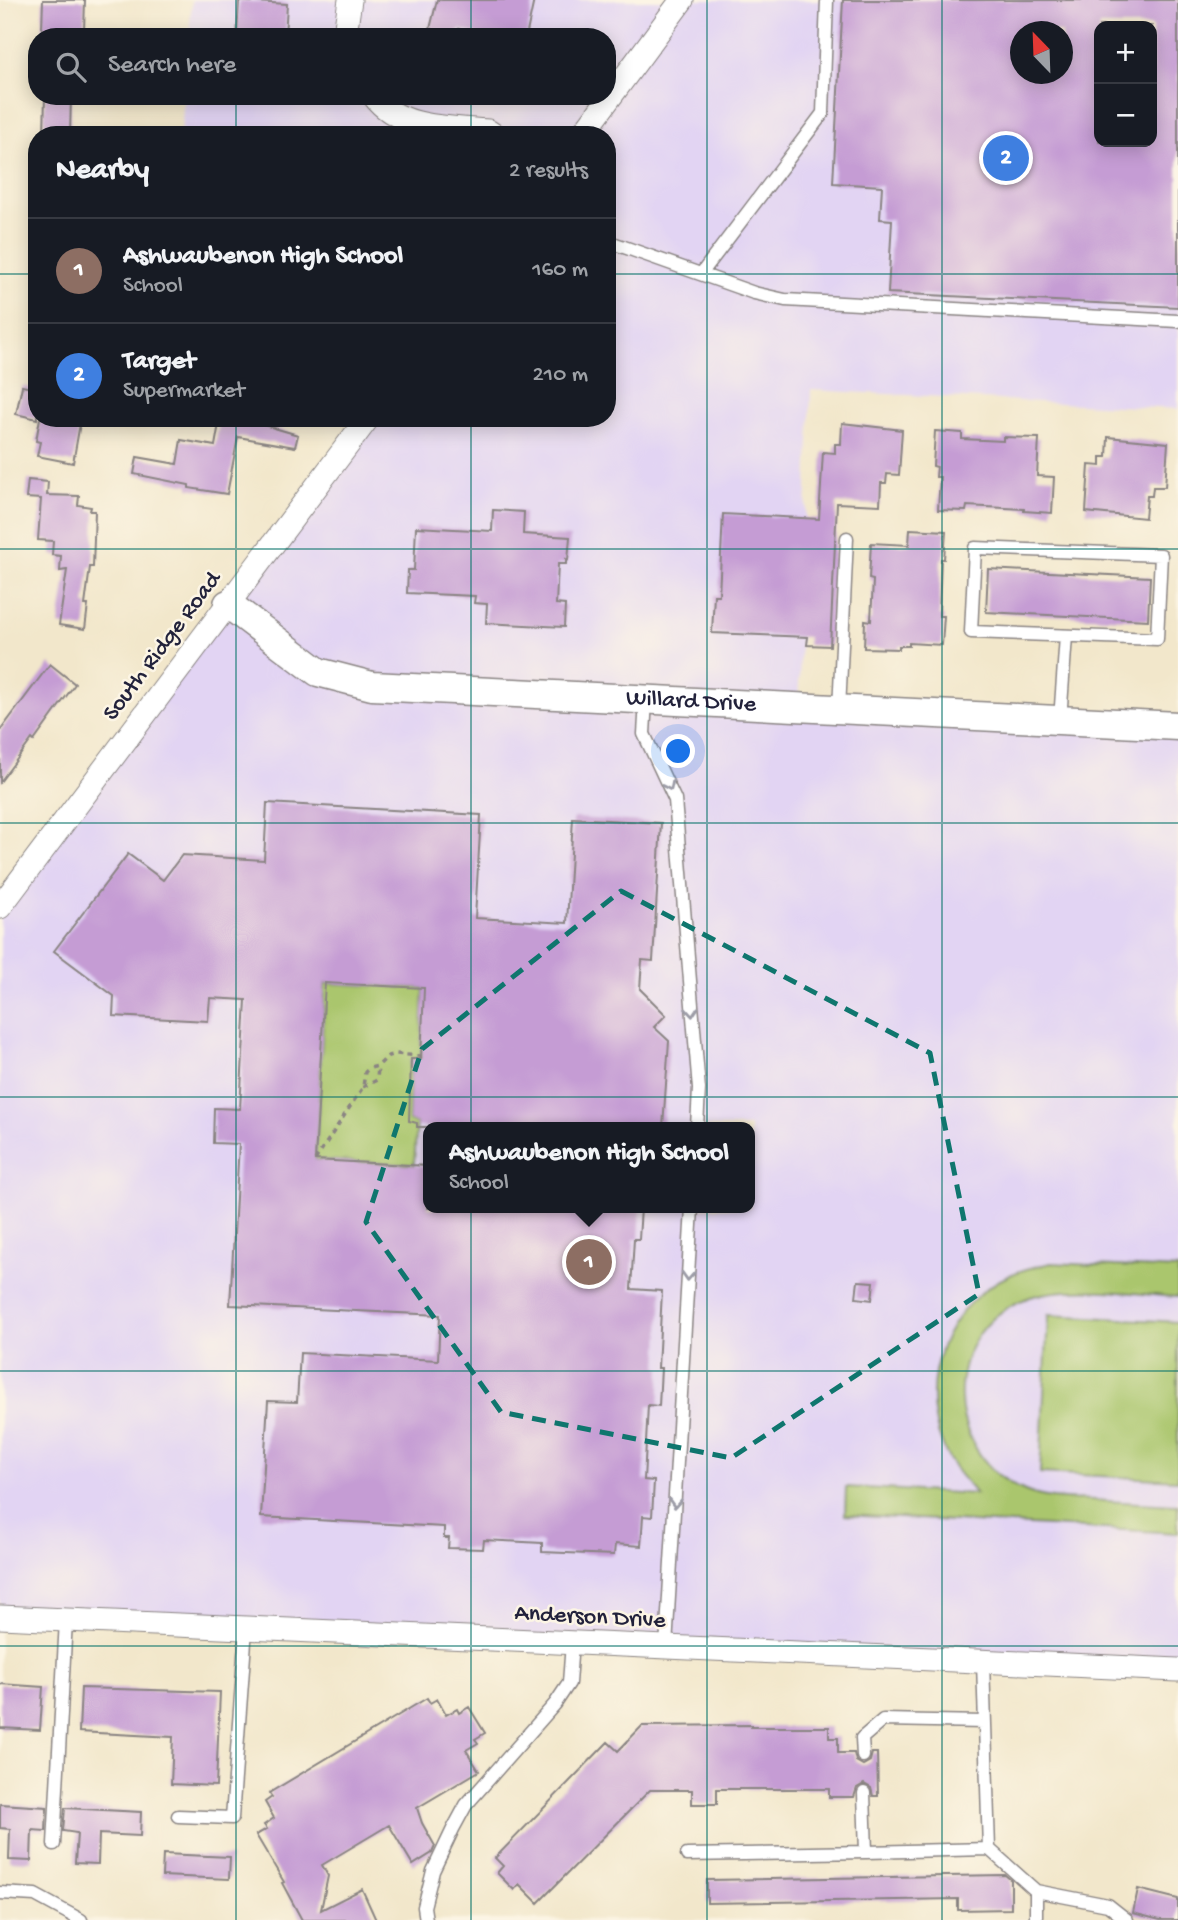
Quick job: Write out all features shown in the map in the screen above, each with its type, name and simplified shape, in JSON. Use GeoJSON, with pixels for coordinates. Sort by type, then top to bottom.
{"type":"FeatureCollection","features":[{"type":"Feature","properties":{"kind":"street"},"geometry":{"type":"LineString","coordinates":[[346,28],[350,0]]}},
{"type":"Feature","properties":{"kind":"street"},"geometry":{"type":"LineString","coordinates":[[616,89],[682,0]]}},
{"type":"Feature","properties":{"kind":"street"},"geometry":{"type":"LineString","coordinates":[[382,105],[409,122],[444,126]]}},
{"type":"Feature","properties":{"kind":"street"},"geometry":{"type":"LineString","coordinates":[[589,126],[604,105]]}},
{"type":"Feature","properties":{"kind":"street","name":"South Ridge Road"},"geometry":{"type":"LineString","coordinates":[[0,907],[361,427]]}},
{"type":"Feature","properties":{"kind":"street","name":"Willard Drive"},"geometry":{"type":"LineString","coordinates":[[228,604],[318,672],[372,685],[839,711],[1178,726]]}},
{"type":"Feature","properties":{"kind":"street","name":"Anderson Drive"},"geometry":{"type":"LineString","coordinates":[[0,1617],[1178,1671]]}},
{"type":"Feature","properties":{"kind":"lane"},"geometry":{"type":"LineString","coordinates":[[701,274],[823,113],[827,0]]}},
{"type":"Feature","properties":{"kind":"lane"},"geometry":{"type":"LineString","coordinates":[[616,244],[754,293],[785,300],[1178,321]]}},
{"type":"Feature","properties":{"kind":"lane"},"geometry":{"type":"LineString","coordinates":[[839,711],[847,538]]}},
{"type":"Feature","properties":{"kind":"lane"},"geometry":{"type":"LineString","coordinates":[[975,548],[1161,555],[1157,639],[1066,636],[971,632],[975,548]]}},
{"type":"Feature","properties":{"kind":"lane"},"geometry":{"type":"LineString","coordinates":[[1060,720],[1066,636]]}},
{"type":"Feature","properties":{"kind":"lane"},"geometry":{"type":"LineString","coordinates":[[646,699],[644,734],[675,800],[699,1089],[697,1122]]}},
{"type":"Feature","properties":{"kind":"lane"},"geometry":{"type":"LineString","coordinates":[[666,1647],[692,1213]]}},
{"type":"Feature","properties":{"kind":"lane"},"geometry":{"type":"LineString","coordinates":[[54,1844],[66,1620]]}},
{"type":"Feature","properties":{"kind":"lane"},"geometry":{"type":"LineString","coordinates":[[178,1816],[232,1818],[246,1628]]}},
{"type":"Feature","properties":{"kind":"lane"},"geometry":{"type":"LineString","coordinates":[[426,1920],[424,1907],[433,1871],[453,1829],[466,1805],[555,1704],[569,1683],[572,1643]]}},
{"type":"Feature","properties":{"kind":"lane"},"geometry":{"type":"LineString","coordinates":[[983,1662],[989,1849]]}},
{"type":"Feature","properties":{"kind":"lane"},"geometry":{"type":"LineString","coordinates":[[863,1756],[862,1738],[883,1720],[984,1722]]}},
{"type":"Feature","properties":{"kind":"lane"},"geometry":{"type":"LineString","coordinates":[[864,1793],[866,1852]]}},
{"type":"Feature","properties":{"kind":"lane"},"geometry":{"type":"LineString","coordinates":[[687,1855],[989,1849],[1037,1891],[1108,1905],[1127,1920]]}},
{"type":"Feature","properties":{"kind":"lane"},"geometry":{"type":"LineString","coordinates":[[1035,1920],[1037,1891]]}},
{"type":"Feature","properties":{"kind":"lane"},"geometry":{"type":"LineString","coordinates":[[0,1894],[35,1895],[81,1920]]}},
{"type":"Feature","properties":{"kind":"path"},"geometry":{"type":"LineString","coordinates":[[315,1160],[363,1087],[365,1072],[394,1054],[421,1056]]}},
{"type":"Feature","properties":{"kind":"path"},"geometry":{"type":"LineString","coordinates":[[363,1087],[377,1080],[378,1066]]}},
{"type":"Feature","properties":{"kind":"highlighted area"},"geometry":{"type":"Polygon","coordinates":[[[621,891],[930,1053],[979,1294],[731,1458],[501,1412],[366,1222],[422,1049],[621,891]]]}},
{"type":"Feature","properties":{"kind":"shaded area"},"geometry":{"type":"Polygon","coordinates":[[[192,0],[1178,0],[1178,409],[811,390],[798,706],[1178,726],[1178,1670],[0,1617],[0,907],[361,427],[616,427],[616,126],[182,126],[183,105],[616,105],[616,28],[190,28],[192,0]]]}},
{"type":"Feature","properties":{"kind":"green space"},"geometry":{"type":"Polygon","coordinates":[[[325,983],[424,988],[421,1059],[411,1060],[409,1121],[417,1123],[414,1165],[315,1160],[325,983]]]}},
{"type":"Feature","properties":{"kind":"green space"},"geometry":{"type":"Polygon","coordinates":[[[1051,1263],[1178,1269],[1178,1297],[1100,1291],[1060,1292],[1025,1299],[997,1316],[976,1338],[965,1365],[961,1394],[965,1423],[977,1451],[997,1474],[1033,1494],[1178,1505],[1178,1533],[845,1515],[846,1487],[976,1494],[949,1459],[935,1421],[935,1371],[942,1347],[953,1325],[968,1305],[987,1288],[1015,1273],[1051,1263]]]}},
{"type":"Feature","properties":{"kind":"green space"},"geometry":{"type":"Polygon","coordinates":[[[1048,1315],[1178,1322],[1178,1480],[1040,1473],[1048,1315]]]}},
{"type":"Feature","properties":{"kind":"building"},"geometry":{"type":"Polygon","coordinates":[[[43,0],[85,0],[84,28],[42,28],[43,0]]]}},
{"type":"Feature","properties":{"kind":"building"},"geometry":{"type":"Polygon","coordinates":[[[437,0],[534,0],[528,28],[430,28],[437,0]]]}},
{"type":"Feature","properties":{"kind":"building"},"geometry":{"type":"Polygon","coordinates":[[[843,0],[1178,0],[1178,307],[888,293],[892,220],[880,219],[882,186],[833,183],[843,0]]]}},
{"type":"Feature","properties":{"kind":"building"},"geometry":{"type":"Polygon","coordinates":[[[239,1],[287,4],[286,28],[238,28],[239,1]]]}},
{"type":"Feature","properties":{"kind":"building"},"geometry":{"type":"Polygon","coordinates":[[[45,105],[71,105],[70,126],[44,126],[45,105]]]}},
{"type":"Feature","properties":{"kind":"building"},"geometry":{"type":"Polygon","coordinates":[[[22,386],[28,387],[28,417],[16,414],[22,386]]]}},
{"type":"Feature","properties":{"kind":"building"},"geometry":{"type":"Polygon","coordinates":[[[842,423],[902,430],[899,475],[887,474],[886,483],[881,483],[880,505],[837,503],[830,646],[807,645],[808,637],[712,633],[714,595],[719,595],[723,514],[819,519],[823,452],[835,453],[835,444],[841,444],[842,423]]]}},
{"type":"Feature","properties":{"kind":"building"},"geometry":{"type":"Polygon","coordinates":[[[38,427],[79,427],[73,463],[37,456],[40,442],[36,441],[38,427]]]}},
{"type":"Feature","properties":{"kind":"building"},"geometry":{"type":"Polygon","coordinates":[[[218,427],[271,427],[298,435],[295,447],[238,437],[227,494],[189,488],[189,485],[134,474],[137,457],[177,464],[181,440],[215,446],[218,427]]]}},
{"type":"Feature","properties":{"kind":"building"},"geometry":{"type":"Polygon","coordinates":[[[935,431],[962,433],[962,439],[1003,441],[1003,437],[1039,438],[1037,476],[1054,477],[1052,513],[967,506],[966,511],[938,510],[940,477],[936,477],[937,467],[933,466],[935,431]]]}},
{"type":"Feature","properties":{"kind":"building"},"geometry":{"type":"Polygon","coordinates":[[[1108,437],[1168,443],[1165,487],[1153,487],[1152,496],[1147,496],[1145,518],[1086,512],[1089,465],[1101,466],[1101,457],[1107,457],[1108,437]]]}},
{"type":"Feature","properties":{"kind":"building"},"geometry":{"type":"Polygon","coordinates":[[[28,480],[48,482],[47,495],[79,496],[78,505],[91,507],[90,511],[95,511],[93,567],[90,567],[85,605],[88,605],[85,629],[59,625],[67,570],[60,571],[61,556],[52,555],[53,541],[38,540],[41,499],[26,498],[28,480]]]}},
{"type":"Feature","properties":{"kind":"building"},"geometry":{"type":"Polygon","coordinates":[[[493,510],[524,512],[523,534],[570,537],[568,560],[566,559],[566,564],[558,564],[556,604],[565,605],[564,627],[486,623],[487,604],[474,603],[475,596],[407,593],[408,570],[414,570],[416,527],[492,531],[493,510]]]}},
{"type":"Feature","properties":{"kind":"building"},"geometry":{"type":"Polygon","coordinates":[[[910,529],[946,531],[944,559],[941,559],[939,616],[944,616],[942,645],[909,643],[909,646],[899,646],[899,649],[864,648],[865,620],[871,621],[871,543],[909,545],[910,529]]]}},
{"type":"Feature","properties":{"kind":"building"},"geometry":{"type":"Polygon","coordinates":[[[988,569],[1150,577],[1148,620],[986,612],[988,569]]]}},
{"type":"Feature","properties":{"kind":"building"},"geometry":{"type":"Polygon","coordinates":[[[50,664],[75,684],[0,782],[0,731],[50,664]]]}},
{"type":"Feature","properties":{"kind":"building"},"geometry":{"type":"Polygon","coordinates":[[[267,803],[481,815],[475,918],[567,923],[573,818],[661,823],[653,961],[642,960],[640,989],[666,1015],[654,1027],[669,1041],[663,1122],[423,1122],[423,1127],[417,1127],[417,1123],[409,1121],[411,1059],[421,1059],[424,988],[325,983],[315,1160],[423,1166],[423,1213],[641,1213],[639,1239],[634,1239],[631,1289],[662,1291],[659,1406],[648,1405],[644,1480],[654,1481],[652,1517],[643,1516],[641,1546],[615,1544],[614,1555],[542,1552],[542,1543],[484,1540],[483,1549],[448,1548],[449,1538],[444,1538],[444,1527],[261,1517],[268,1401],[297,1402],[300,1353],[438,1360],[440,1315],[230,1305],[239,1144],[213,1143],[214,1108],[240,1109],[246,1000],[210,998],[208,1021],[113,1016],[114,996],[54,951],[128,854],[163,880],[182,855],[264,860],[267,803]]]}},
{"type":"Feature","properties":{"kind":"building"},"geometry":{"type":"Polygon","coordinates":[[[858,1281],[874,1282],[872,1300],[856,1298],[858,1281]]]}},
{"type":"Feature","properties":{"kind":"building"},"geometry":{"type":"Polygon","coordinates":[[[0,1684],[43,1687],[40,1730],[0,1728],[0,1684]]]}},
{"type":"Feature","properties":{"kind":"building"},"geometry":{"type":"Polygon","coordinates":[[[81,1688],[220,1692],[216,1786],[171,1784],[173,1737],[79,1732],[81,1688]]]}},
{"type":"Feature","properties":{"kind":"building"},"geometry":{"type":"Polygon","coordinates":[[[427,1698],[430,1703],[437,1699],[446,1715],[457,1709],[459,1713],[469,1707],[485,1733],[475,1739],[478,1743],[466,1750],[479,1771],[417,1808],[435,1846],[432,1853],[413,1865],[389,1825],[322,1865],[328,1876],[321,1910],[362,1889],[376,1920],[302,1920],[282,1883],[284,1882],[256,1835],[267,1829],[264,1825],[274,1818],[265,1802],[272,1797],[269,1793],[427,1698]]]}},
{"type":"Feature","properties":{"kind":"building"},"geometry":{"type":"Polygon","coordinates":[[[642,1726],[829,1727],[829,1738],[838,1738],[838,1753],[854,1753],[856,1761],[863,1765],[870,1761],[872,1753],[877,1753],[878,1796],[873,1796],[871,1788],[864,1784],[857,1788],[854,1797],[829,1797],[829,1789],[717,1789],[717,1804],[692,1804],[692,1790],[650,1790],[538,1903],[519,1884],[514,1890],[497,1873],[503,1866],[495,1858],[608,1742],[618,1751],[642,1726]]]}},
{"type":"Feature","properties":{"kind":"building"},"geometry":{"type":"Polygon","coordinates":[[[0,1804],[47,1807],[46,1831],[32,1830],[31,1861],[9,1860],[10,1829],[0,1828],[0,1804]]]}},
{"type":"Feature","properties":{"kind":"building"},"geometry":{"type":"Polygon","coordinates":[[[65,1808],[141,1812],[140,1836],[99,1834],[98,1864],[75,1863],[77,1833],[63,1831],[65,1808]]]}},
{"type":"Feature","properties":{"kind":"building"},"geometry":{"type":"Polygon","coordinates":[[[163,1854],[230,1857],[229,1879],[162,1876],[163,1854]]]}},
{"type":"Feature","properties":{"kind":"building"},"geometry":{"type":"Polygon","coordinates":[[[1005,1875],[1011,1880],[1011,1909],[958,1910],[958,1899],[707,1903],[707,1880],[1005,1875]]]}},
{"type":"Feature","properties":{"kind":"building"},"geometry":{"type":"Polygon","coordinates":[[[1138,1889],[1178,1899],[1178,1920],[1160,1920],[1133,1913],[1138,1889]]]}},
{"type":"Feature","properties":{"kind":"place","name":"Target"},"geometry":{"type":"Point","coordinates":[1006,158]}},
{"type":"Feature","properties":{"kind":"place","name":"Ashwaubenon High School"},"geometry":{"type":"Point","coordinates":[589,1262]}}]}
